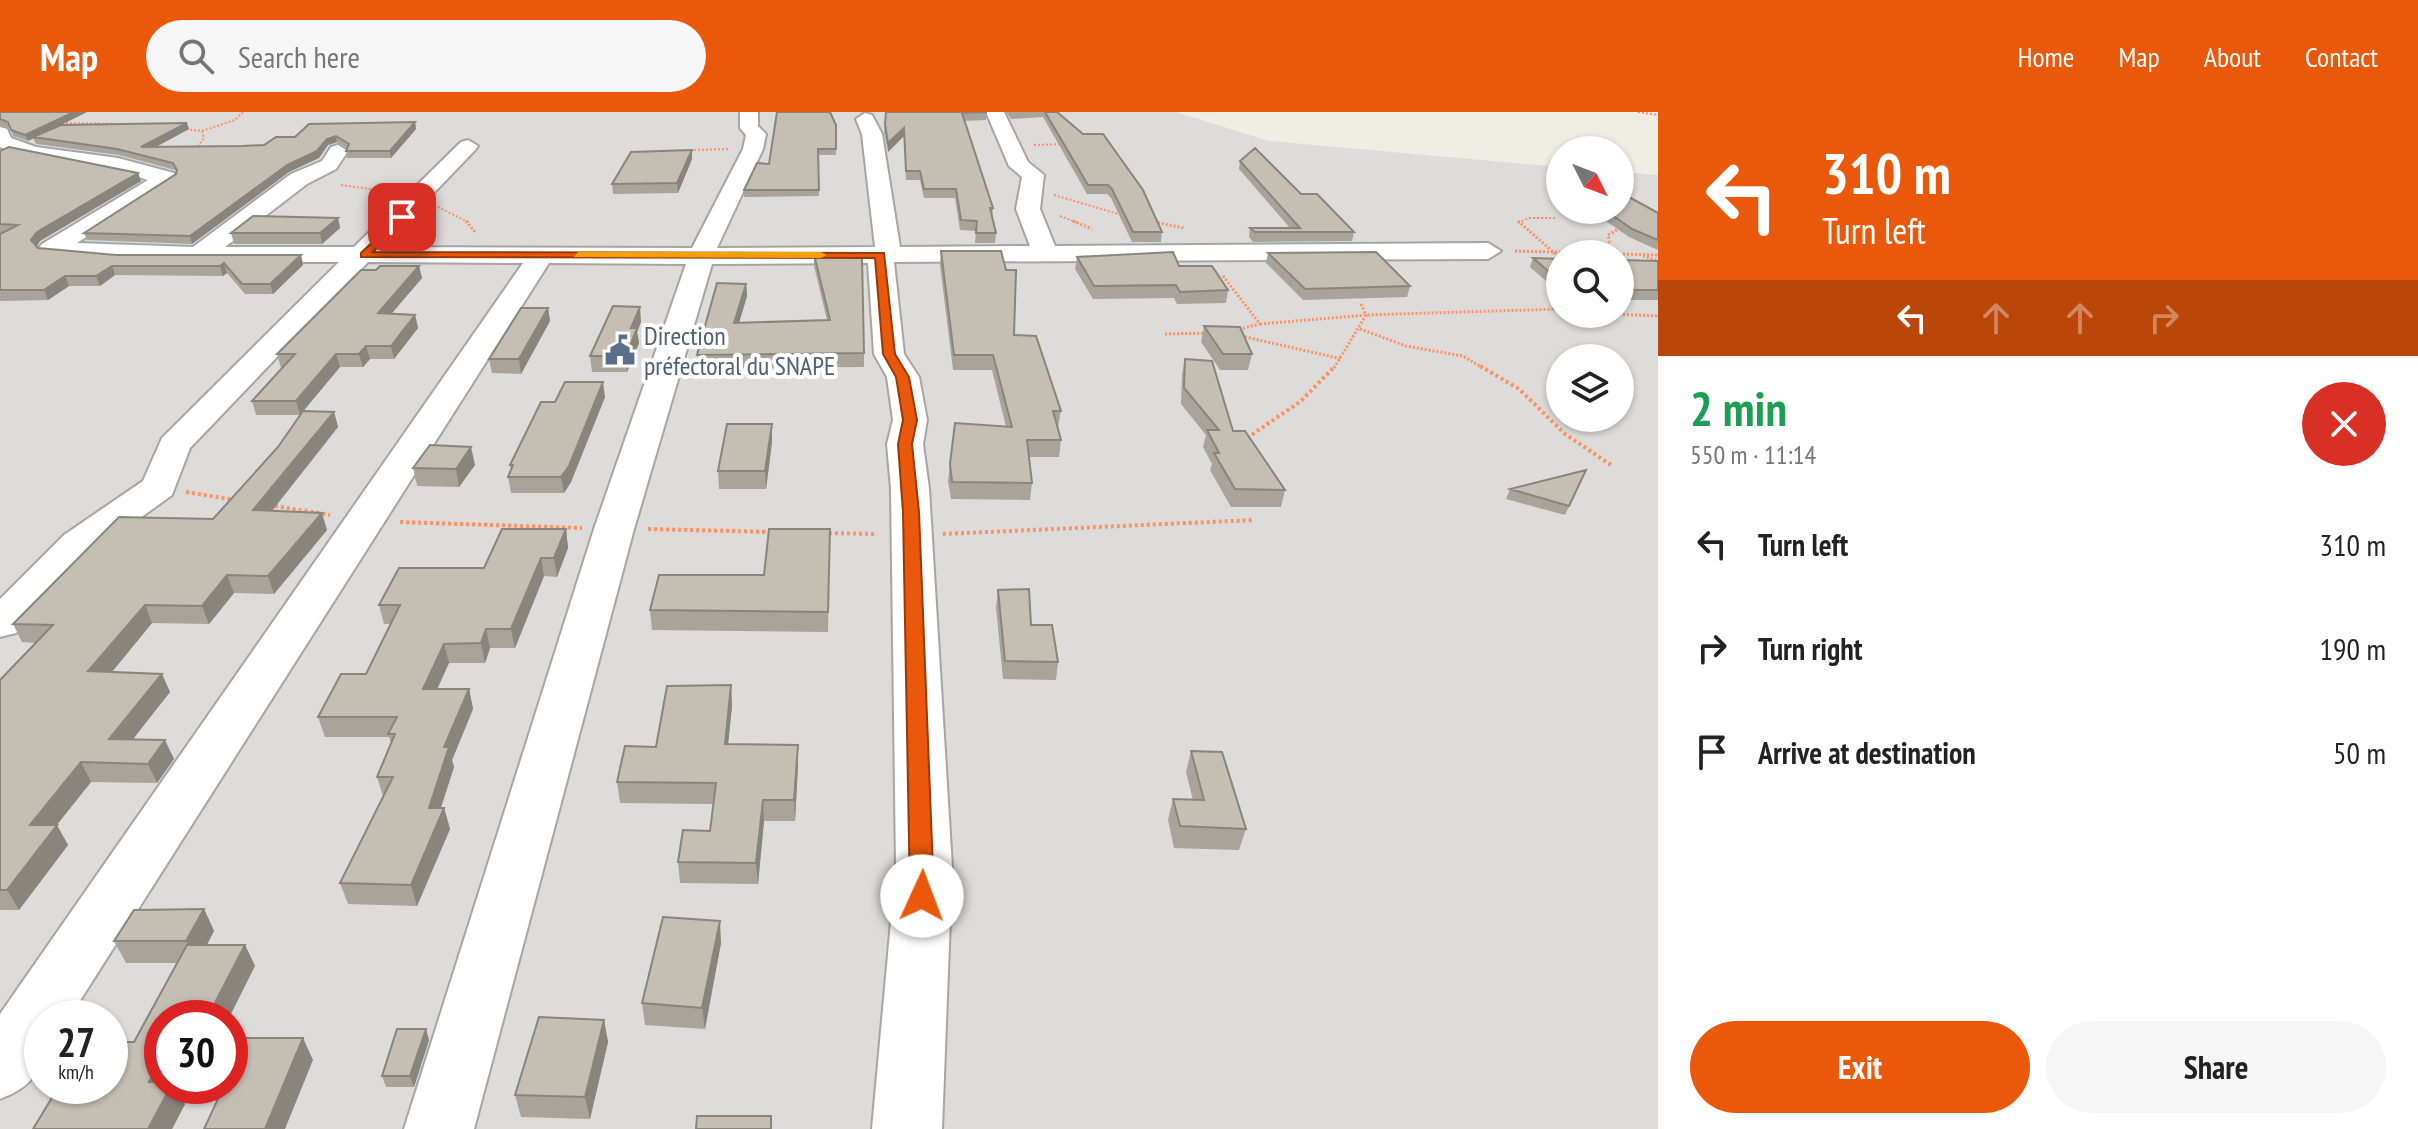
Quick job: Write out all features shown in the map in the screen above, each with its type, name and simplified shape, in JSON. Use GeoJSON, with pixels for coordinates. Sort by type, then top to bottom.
{"type":"FeatureCollection","features":[{"type":"Feature","properties":{"kind":"street"},"geometry":{"type":"LineString","coordinates":[[995,112],[1019,166],[1033,175],[1028,209],[1046,254]]}},
{"type":"Feature","properties":{"kind":"street"},"geometry":{"type":"LineString","coordinates":[[865,119],[872,134],[888,249],[880,255]]}},
{"type":"Feature","properties":{"kind":"street"},"geometry":{"type":"LineString","coordinates":[[439,1129],[614,529],[701,256],[751,130]]}},
{"type":"Feature","properties":{"kind":"street"},"geometry":{"type":"LineString","coordinates":[[0,133],[2,141],[22,151],[58,160],[118,164],[166,178],[51,249],[364,255],[701,256],[1488,251]]}},
{"type":"Feature","properties":{"kind":"street"},"geometry":{"type":"LineString","coordinates":[[0,580],[78,544],[159,487],[174,445],[468,146]]}},
{"type":"Feature","properties":{"kind":"street"},"geometry":{"type":"LineString","coordinates":[[201,253],[299,179],[329,165],[338,151]]}},
{"type":"Feature","properties":{"kind":"street"},"geometry":{"type":"LineString","coordinates":[[0,1069],[368,521],[541,255]]}},
{"type":"Feature","properties":{"kind":"street"},"geometry":{"type":"LineString","coordinates":[[880,255],[889,354],[903,377],[910,420],[905,444],[912,535],[924,867],[907,1129]]}},
{"type":"Feature","properties":{"kind":"street"},"geometry":{"type":"LineString","coordinates":[[0,624],[78,544]]}},
{"type":"Feature","properties":{"kind":"path"},"geometry":{"type":"LineString","coordinates":[[177,128],[202,131],[235,120],[243,112]]}},
{"type":"Feature","properties":{"kind":"path"},"geometry":{"type":"LineString","coordinates":[[1638,112],[1658,115]]}},
{"type":"Feature","properties":{"kind":"path"},"geometry":{"type":"LineString","coordinates":[[58,123],[126,124]]}},
{"type":"Feature","properties":{"kind":"path"},"geometry":{"type":"LineString","coordinates":[[657,152],[751,130]]}},
{"type":"Feature","properties":{"kind":"path"},"geometry":{"type":"LineString","coordinates":[[194,151],[204,138],[202,131]]}},
{"type":"Feature","properties":{"kind":"path"},"geometry":{"type":"LineString","coordinates":[[1032,188],[1129,217]]}},
{"type":"Feature","properties":{"kind":"path"},"geometry":{"type":"LineString","coordinates":[[1546,218],[1516,222],[1546,248]]}},
{"type":"Feature","properties":{"kind":"path"},"geometry":{"type":"LineString","coordinates":[[1153,222],[1190,229]]}},
{"type":"Feature","properties":{"kind":"path"},"geometry":{"type":"LineString","coordinates":[[1609,240],[1608,235],[1630,225]]}},
{"type":"Feature","properties":{"kind":"path"},"geometry":{"type":"LineString","coordinates":[[1488,251],[1546,252]]}},
{"type":"Feature","properties":{"kind":"path"},"geometry":{"type":"LineString","coordinates":[[1205,253],[1260,324]]}},
{"type":"Feature","properties":{"kind":"path"},"geometry":{"type":"LineString","coordinates":[[1634,254],[1658,255]]}},
{"type":"Feature","properties":{"kind":"path"},"geometry":{"type":"LineString","coordinates":[[1638,254],[1658,261]]}},
{"type":"Feature","properties":{"kind":"path"},"geometry":{"type":"LineString","coordinates":[[1247,438],[1286,417],[1342,359],[1366,315],[1361,304]]}},
{"type":"Feature","properties":{"kind":"path"},"geometry":{"type":"LineString","coordinates":[[1342,359],[1230,332],[1260,324],[1366,315],[1546,309]]}},
{"type":"Feature","properties":{"kind":"path"},"geometry":{"type":"LineString","coordinates":[[1634,315],[1658,316]]}},
{"type":"Feature","properties":{"kind":"path"},"geometry":{"type":"LineString","coordinates":[[1360,329],[1406,346],[1463,356],[1519,389],[1565,434],[1611,465]]}},
{"type":"Feature","properties":{"kind":"path"},"geometry":{"type":"LineString","coordinates":[[1165,334],[1217,332]]}},
{"type":"Feature","properties":{"kind":"path"},"geometry":{"type":"LineString","coordinates":[[159,487],[248,502]]}},
{"type":"Feature","properties":{"kind":"path"},"geometry":{"type":"LineString","coordinates":[[263,504],[368,521],[787,532]]}},
{"type":"Feature","properties":{"kind":"path"},"geometry":{"type":"LineString","coordinates":[[818,533],[912,535],[1254,520]]}},
{"type":"Feature","properties":{"kind":"shaded area"},"geometry":{"type":"Polygon","coordinates":[[[0,112],[1176,112],[1269,141],[1546,166],[1546,224],[1634,224],[1634,173],[1658,175],[1658,1129],[0,1129],[0,112]]]}},
{"type":"Feature","properties":{"kind":"building"},"geometry":{"type":"Polygon","coordinates":[[[0,112],[74,112],[25,135],[11,130],[8,122],[0,119],[0,112]]]}},
{"type":"Feature","properties":{"kind":"building"},"geometry":{"type":"Polygon","coordinates":[[[777,112],[830,112],[836,125],[836,149],[818,149],[819,190],[744,190],[757,163],[769,164],[777,112]]]}},
{"type":"Feature","properties":{"kind":"building"},"geometry":{"type":"Polygon","coordinates":[[[886,112],[987,112],[962,113],[993,208],[990,208],[996,233],[976,233],[977,221],[961,220],[956,189],[924,189],[920,171],[906,171],[904,128],[888,143],[886,112]]]}},
{"type":"Feature","properties":{"kind":"building"},"geometry":{"type":"Polygon","coordinates":[[[1045,112],[1057,112],[1083,134],[1103,134],[1143,190],[1162,232],[1133,232],[1112,189],[1108,185],[1088,185],[1045,112]]]}},
{"type":"Feature","properties":{"kind":"building"},"geometry":{"type":"Polygon","coordinates":[[[415,122],[390,151],[346,151],[349,144],[336,136],[327,139],[317,151],[287,165],[190,236],[84,233],[176,174],[177,170],[173,163],[117,149],[33,137],[61,125],[187,123],[141,147],[242,146],[264,145],[276,137],[295,137],[309,124],[415,122]]]}},
{"type":"Feature","properties":{"kind":"building"},"geometry":{"type":"Polygon","coordinates":[[[9,147],[138,173],[37,232],[31,240],[38,248],[116,255],[301,255],[270,284],[242,284],[224,263],[220,266],[112,266],[96,276],[65,276],[44,290],[0,290],[0,234],[18,225],[0,224],[0,151],[9,147]]]}},
{"type":"Feature","properties":{"kind":"building"},"geometry":{"type":"Polygon","coordinates":[[[1255,148],[1301,194],[1317,194],[1354,232],[1255,232],[1250,228],[1300,228],[1240,161],[1255,148]]]}},
{"type":"Feature","properties":{"kind":"building"},"geometry":{"type":"Polygon","coordinates":[[[692,150],[677,183],[612,184],[631,152],[692,150]]]}},
{"type":"Feature","properties":{"kind":"building"},"geometry":{"type":"Polygon","coordinates":[[[1634,200],[1658,213],[1658,240],[1625,224],[1634,224],[1634,200]]]}},
{"type":"Feature","properties":{"kind":"building"},"geometry":{"type":"Polygon","coordinates":[[[253,216],[338,218],[320,233],[231,233],[253,216]]]}},
{"type":"Feature","properties":{"kind":"building"},"geometry":{"type":"Polygon","coordinates":[[[941,251],[1001,251],[1006,270],[1016,270],[1014,335],[1036,336],[1061,411],[1053,411],[1061,440],[1027,440],[1032,483],[952,482],[950,464],[955,423],[1012,427],[993,355],[954,355],[941,251]]]}},
{"type":"Feature","properties":{"kind":"building"},"geometry":{"type":"Polygon","coordinates":[[[1173,252],[1179,266],[1212,266],[1228,290],[1180,292],[1176,285],[1094,286],[1077,257],[1173,252]]]}},
{"type":"Feature","properties":{"kind":"building"},"geometry":{"type":"Polygon","coordinates":[[[1376,252],[1410,286],[1305,289],[1268,253],[1376,252]]]}},
{"type":"Feature","properties":{"kind":"building"},"geometry":{"type":"Polygon","coordinates":[[[814,254],[862,257],[864,353],[697,355],[717,283],[746,284],[734,323],[830,320],[814,254]]]}},
{"type":"Feature","properties":{"kind":"building"},"geometry":{"type":"Polygon","coordinates":[[[1533,258],[1546,258],[1546,269],[1533,258]]]}},
{"type":"Feature","properties":{"kind":"building"},"geometry":{"type":"Polygon","coordinates":[[[1634,260],[1658,261],[1658,290],[1634,290],[1634,260]]]}},
{"type":"Feature","properties":{"kind":"building"},"geometry":{"type":"Polygon","coordinates":[[[380,266],[419,266],[378,313],[415,315],[391,346],[366,346],[359,354],[336,354],[296,401],[252,401],[295,354],[277,354],[361,270],[376,270],[380,266]]]}},
{"type":"Feature","properties":{"kind":"building"},"geometry":{"type":"Polygon","coordinates":[[[613,306],[640,307],[631,328],[637,328],[626,356],[590,356],[613,306]]]}},
{"type":"Feature","properties":{"kind":"building"},"geometry":{"type":"Polygon","coordinates":[[[521,308],[548,308],[519,359],[489,359],[521,308]]]}},
{"type":"Feature","properties":{"kind":"building"},"geometry":{"type":"Polygon","coordinates":[[[1204,326],[1240,327],[1252,354],[1223,354],[1204,326]]]}},
{"type":"Feature","properties":{"kind":"building"},"geometry":{"type":"Polygon","coordinates":[[[1185,359],[1212,361],[1233,431],[1245,431],[1285,490],[1235,489],[1214,453],[1219,453],[1207,430],[1219,430],[1184,388],[1185,359]]]}},
{"type":"Feature","properties":{"kind":"building"},"geometry":{"type":"Polygon","coordinates":[[[565,382],[603,382],[569,466],[561,477],[508,477],[513,465],[510,465],[541,402],[555,402],[565,382]]]}},
{"type":"Feature","properties":{"kind":"building"},"geometry":{"type":"Polygon","coordinates":[[[303,411],[334,412],[253,510],[322,513],[268,576],[227,575],[202,606],[145,605],[88,671],[162,674],[109,739],[165,740],[148,764],[81,762],[30,825],[57,825],[7,890],[0,890],[0,680],[53,625],[13,624],[119,517],[213,519],[278,447],[303,411]]]}},
{"type":"Feature","properties":{"kind":"building"},"geometry":{"type":"Polygon","coordinates":[[[727,424],[772,424],[765,471],[718,471],[727,424]]]}},
{"type":"Feature","properties":{"kind":"building"},"geometry":{"type":"Polygon","coordinates":[[[430,445],[471,447],[456,469],[413,468],[430,445]]]}},
{"type":"Feature","properties":{"kind":"building"},"geometry":{"type":"Polygon","coordinates":[[[1586,470],[1569,506],[1510,489],[1586,470]]]}},
{"type":"Feature","properties":{"kind":"building"},"geometry":{"type":"Polygon","coordinates":[[[502,529],[566,529],[554,558],[541,558],[511,629],[486,629],[481,643],[444,644],[423,689],[469,689],[444,747],[449,747],[429,808],[444,808],[411,885],[340,883],[393,777],[377,777],[395,734],[388,734],[397,717],[318,717],[341,674],[366,674],[400,605],[379,605],[399,568],[484,568],[502,529]]]}},
{"type":"Feature","properties":{"kind":"building"},"geometry":{"type":"Polygon","coordinates":[[[769,529],[830,529],[828,612],[650,610],[659,575],[764,575],[769,529]]]}},
{"type":"Feature","properties":{"kind":"building"},"geometry":{"type":"Polygon","coordinates":[[[1029,589],[1031,625],[1052,625],[1058,662],[1005,661],[998,590],[1029,589]]]}},
{"type":"Feature","properties":{"kind":"building"},"geometry":{"type":"Polygon","coordinates":[[[731,685],[725,744],[798,745],[794,800],[763,800],[756,863],[678,862],[683,830],[710,831],[716,783],[617,782],[625,746],[656,747],[667,686],[731,685]]]}},
{"type":"Feature","properties":{"kind":"building"},"geometry":{"type":"Polygon","coordinates":[[[1191,751],[1222,752],[1246,829],[1180,826],[1173,799],[1204,800],[1191,751]]]}},
{"type":"Feature","properties":{"kind":"building"},"geometry":{"type":"Polygon","coordinates":[[[204,909],[186,941],[114,941],[134,910],[204,909]]]}},
{"type":"Feature","properties":{"kind":"building"},"geometry":{"type":"Polygon","coordinates":[[[663,917],[720,921],[702,1008],[642,1003],[663,917]]]}},
{"type":"Feature","properties":{"kind":"building"},"geometry":{"type":"Polygon","coordinates":[[[187,945],[245,945],[216,1000],[157,1000],[187,945]]]}},
{"type":"Feature","properties":{"kind":"building"},"geometry":{"type":"Polygon","coordinates":[[[539,1017],[604,1020],[585,1097],[515,1095],[539,1017]]]}},
{"type":"Feature","properties":{"kind":"building"},"geometry":{"type":"Polygon","coordinates":[[[144,1024],[144,1104],[161,1104],[148,1129],[33,1129],[48,1104],[128,1104],[128,1042],[134,1042],[144,1024]]]}},
{"type":"Feature","properties":{"kind":"building"},"geometry":{"type":"Polygon","coordinates":[[[397,1029],[426,1029],[410,1076],[382,1076],[397,1029]]]}},
{"type":"Feature","properties":{"kind":"building"},"geometry":{"type":"Polygon","coordinates":[[[248,1038],[303,1038],[265,1129],[204,1129],[216,1104],[248,1104],[248,1038]]]}},
{"type":"Feature","properties":{"kind":"building"},"geometry":{"type":"Polygon","coordinates":[[[697,1116],[771,1116],[771,1129],[696,1129],[697,1116]]]}},
{"type":"Feature","properties":{"kind":"slow traffic"},"geometry":{"type":"LineString","coordinates":[[578,255],[821,255]]}},
{"type":"Feature","properties":{"kind":"place","name":"Direction préfectoral du SNAPE"},"geometry":{"type":"Point","coordinates":[620,350]}},
{"type":"Feature","properties":{"kind":"route"},"geometry":{"type":"LineString","coordinates":[[402,217],[364,255],[880,255],[889,354],[903,377],[910,420],[905,444],[911,512],[924,867],[922,896]]}}]}
